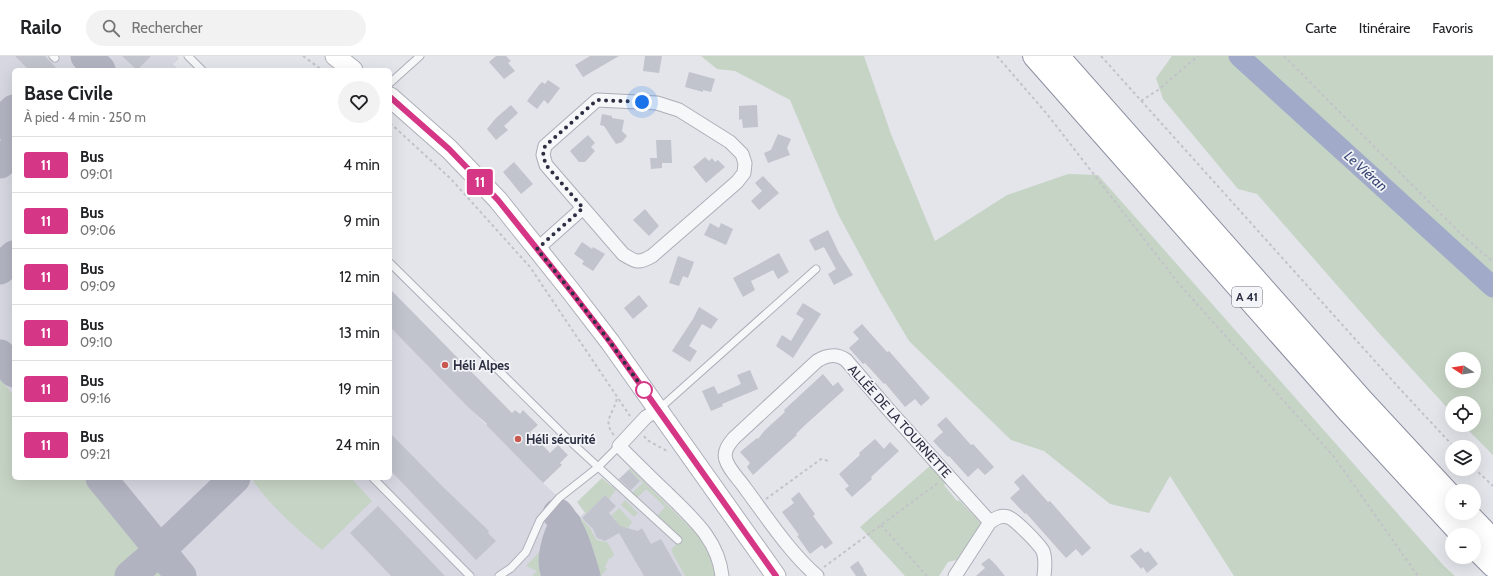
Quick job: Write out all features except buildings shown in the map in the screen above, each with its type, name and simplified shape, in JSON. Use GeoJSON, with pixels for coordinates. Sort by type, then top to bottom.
{"type":"FeatureCollection","features":[{"type":"Feature","properties":{"kind":"highway","name":"A 41"},"geometry":{"type":"LineString","coordinates":[[1034,56],[1341,403],[1456,528]]}},
{"type":"Feature","properties":{"kind":"highway","name":"A 41"},"geometry":{"type":"LineString","coordinates":[[1058,56],[1358,395],[1445,489]]}},
{"type":"Feature","properties":{"kind":"highway"},"geometry":{"type":"LineString","coordinates":[[1474,520],[1493,540]]}},
{"type":"Feature","properties":{"kind":"highway"},"geometry":{"type":"LineString","coordinates":[[1481,554],[1493,566]]}},
{"type":"Feature","properties":{"kind":"main road"},"geometry":{"type":"LineString","coordinates":[[335,56],[350,68]]}},
{"type":"Feature","properties":{"kind":"main road"},"geometry":{"type":"LineString","coordinates":[[392,99],[449,149],[498,200],[610,342],[776,576]]}},
{"type":"Feature","properties":{"kind":"street"},"geometry":{"type":"LineString","coordinates":[[597,100],[657,103],[679,110],[730,142],[742,154],[745,163],[744,173],[737,182],[652,256],[642,262],[633,260],[623,254],[583,208],[546,165],[543,155],[545,146],[597,100]]}},
{"type":"Feature","properties":{"kind":"street"},"geometry":{"type":"LineString","coordinates":[[537,249],[583,208]]}},
{"type":"Feature","properties":{"kind":"street","name":"ALLÉE DE LA TOURNETTE"},"geometry":{"type":"LineString","coordinates":[[816,575],[794,552],[758,505],[726,460],[725,455],[727,448],[734,438],[817,361],[830,356],[842,357],[846,360],[990,522]]}},
{"type":"Feature","properties":{"kind":"street"},"geometry":{"type":"LineString","coordinates":[[658,410],[646,417],[620,445],[701,526],[715,549],[722,576]]}},
{"type":"Feature","properties":{"kind":"street"},"geometry":{"type":"LineString","coordinates":[[955,576],[990,522],[1002,516],[1014,520],[1040,546],[1045,557],[1044,576]]}},
{"type":"Feature","properties":{"kind":"lane"},"geometry":{"type":"LineString","coordinates":[[188,56],[200,68]]}},
{"type":"Feature","properties":{"kind":"lane"},"geometry":{"type":"LineString","coordinates":[[392,81],[420,56]]}},
{"type":"Feature","properties":{"kind":"lane"},"geometry":{"type":"LineString","coordinates":[[392,265],[488,362],[597,468],[678,540]]}},
{"type":"Feature","properties":{"kind":"lane"},"geometry":{"type":"LineString","coordinates":[[658,410],[816,269]]}},
{"type":"Feature","properties":{"kind":"lane"},"geometry":{"type":"LineString","coordinates":[[499,576],[511,568],[526,552],[540,520],[559,498],[597,468],[620,445]]}},
{"type":"Feature","properties":{"kind":"lane"},"geometry":{"type":"LineString","coordinates":[[375,480],[470,576]]}},
{"type":"Feature","properties":{"kind":"path"},"geometry":{"type":"LineString","coordinates":[[303,56],[319,68]]}},
{"type":"Feature","properties":{"kind":"path"},"geometry":{"type":"LineString","coordinates":[[997,56],[1047,114],[1179,284],[1335,458],[1418,576]]}},
{"type":"Feature","properties":{"kind":"path"},"geometry":{"type":"LineString","coordinates":[[1101,56],[1448,440]]}},
{"type":"Feature","properties":{"kind":"path"},"geometry":{"type":"LineString","coordinates":[[1141,101],[1158,90],[1198,56]]}},
{"type":"Feature","properties":{"kind":"path"},"geometry":{"type":"LineString","coordinates":[[1284,56],[1459,232],[1493,262]]}},
{"type":"Feature","properties":{"kind":"path"},"geometry":{"type":"LineString","coordinates":[[392,125],[451,179],[526,263],[568,322],[647,440],[669,452]]}},
{"type":"Feature","properties":{"kind":"path"},"geometry":{"type":"LineString","coordinates":[[617,396],[616,406],[608,422],[608,429],[620,445]]}},
{"type":"Feature","properties":{"kind":"path"},"geometry":{"type":"LineString","coordinates":[[758,505],[822,459],[829,461]]}},
{"type":"Feature","properties":{"kind":"path"},"geometry":{"type":"LineString","coordinates":[[816,575],[944,479],[947,473]]}},
{"type":"Feature","properties":{"kind":"path"},"geometry":{"type":"LineString","coordinates":[[1481,475],[1493,486]]}},
{"type":"Feature","properties":{"kind":"path"},"geometry":{"type":"LineString","coordinates":[[881,525],[927,576]]}},
{"type":"Feature","properties":{"kind":"shaded area"},"geometry":{"type":"Polygon","coordinates":[[[0,56],[177,56],[179,59],[173,64],[177,68],[12,68],[12,480],[392,480],[392,329],[543,483],[580,517],[630,468],[698,535],[710,556],[715,576],[0,576],[0,56]]]}},
{"type":"Feature","properties":{"kind":"green space"},"geometry":{"type":"Polygon","coordinates":[[[701,56],[864,56],[891,134],[935,241],[1007,195],[1068,174],[1098,175],[1444,566],[1455,576],[1234,576],[1170,476],[1149,513],[1110,504],[1044,451],[1011,440],[909,341],[880,292],[838,214],[790,100],[735,71],[717,69],[701,56]]]}},
{"type":"Feature","properties":{"kind":"green space"},"geometry":{"type":"Polygon","coordinates":[[[1172,56],[1493,56],[1493,455],[1481,443],[1481,440],[1478,440],[1470,432],[1481,432],[1481,396],[1445,396],[1445,405],[1378,332],[1257,194],[1238,189],[1163,99],[1156,78],[1172,56]]]}},
{"type":"Feature","properties":{"kind":"green space"},"geometry":{"type":"Polygon","coordinates":[[[0,379],[12,394],[12,480],[85,480],[165,576],[0,576],[0,379]]]}},
{"type":"Feature","properties":{"kind":"green space"},"geometry":{"type":"Polygon","coordinates":[[[931,465],[948,481],[944,485],[957,501],[959,500],[980,522],[980,525],[957,560],[948,562],[939,576],[905,576],[860,527],[931,465]]]}},
{"type":"Feature","properties":{"kind":"green space"},"geometry":{"type":"Polygon","coordinates":[[[630,468],[698,535],[710,556],[715,576],[685,576],[671,550],[681,539],[657,516],[665,507],[646,489],[637,498],[632,493],[643,483],[629,470],[630,468]]]}},
{"type":"Feature","properties":{"kind":"green space"},"geometry":{"type":"Polygon","coordinates":[[[602,478],[616,490],[609,499],[605,495],[586,514],[577,502],[602,478]]]}},
{"type":"Feature","properties":{"kind":"green space"},"geometry":{"type":"Polygon","coordinates":[[[253,480],[353,480],[372,501],[322,550],[293,525],[259,489],[253,480]]]}},
{"type":"Feature","properties":{"kind":"green space"},"geometry":{"type":"Polygon","coordinates":[[[625,500],[638,513],[634,517],[621,505],[625,500]]]}},
{"type":"Feature","properties":{"kind":"green space"},"geometry":{"type":"Polygon","coordinates":[[[570,507],[590,528],[596,539],[607,542],[614,554],[611,559],[609,558],[605,567],[607,569],[601,576],[594,576],[569,514],[570,507]]]}},
{"type":"Feature","properties":{"kind":"green space"},"geometry":{"type":"Polygon","coordinates":[[[619,508],[632,522],[628,528],[618,526],[615,519],[611,516],[619,508]]]}},
{"type":"Feature","properties":{"kind":"green space"},"geometry":{"type":"Polygon","coordinates":[[[554,523],[555,536],[548,563],[548,570],[551,576],[532,576],[537,571],[526,566],[543,546],[554,523]]]}},
{"type":"Feature","properties":{"kind":"green space"},"geometry":{"type":"Polygon","coordinates":[[[565,538],[569,540],[571,549],[564,552],[565,568],[576,567],[577,569],[571,572],[564,570],[560,563],[560,550],[565,538]]]}},
{"type":"Feature","properties":{"kind":"waterway","name":"Le Viéran"},"geometry":{"type":"LineString","coordinates":[[1239,56],[1493,287]]}},
{"type":"Feature","properties":{"kind":"taxiway"},"geometry":{"type":"LineString","coordinates":[[86,56],[98,68]]}},
{"type":"Feature","properties":{"kind":"taxiway"},"geometry":{"type":"LineString","coordinates":[[0,124],[12,112]]}},
{"type":"Feature","properties":{"kind":"taxiway"},"geometry":{"type":"LineString","coordinates":[[0,163],[12,151]]}},
{"type":"Feature","properties":{"kind":"taxiway"},"geometry":{"type":"LineString","coordinates":[[0,269],[12,258]]}},
{"type":"Feature","properties":{"kind":"taxiway"},"geometry":{"type":"LineString","coordinates":[[0,355],[12,370]]}},
{"type":"Feature","properties":{"kind":"taxiway"},"geometry":{"type":"LineString","coordinates":[[103,480],[181,576]]}},
{"type":"Feature","properties":{"kind":"taxiway"},"geometry":{"type":"LineString","coordinates":[[130,576],[160,550],[233,480]]}},
{"type":"Feature","properties":{"kind":"taxiway"},"geometry":{"type":"LineString","coordinates":[[558,514],[568,528],[585,576]]}},
{"type":"Feature","properties":{"kind":"taxiway"},"geometry":{"type":"LineString","coordinates":[[559,576],[554,565],[555,550],[557,542],[566,524]]}},
{"type":"Feature","properties":{"kind":"bus line","name":"11"},"geometry":{"type":"LineString","coordinates":[[392,99],[449,149],[498,200],[610,342],[776,576]]}},
{"type":"Feature","properties":{"kind":"place","name":"Héli Alpes"},"geometry":{"type":"Point","coordinates":[445,365]}},
{"type":"Feature","properties":{"kind":"place","name":"Héli sécurité"},"geometry":{"type":"Point","coordinates":[518,439]}},
{"type":"Feature","properties":{"kind":"route"},"geometry":{"type":"LineString","coordinates":[[642,102],[597,100],[545,146],[543,155],[546,165],[583,208],[537,249],[610,342],[644,390]]}}]}
